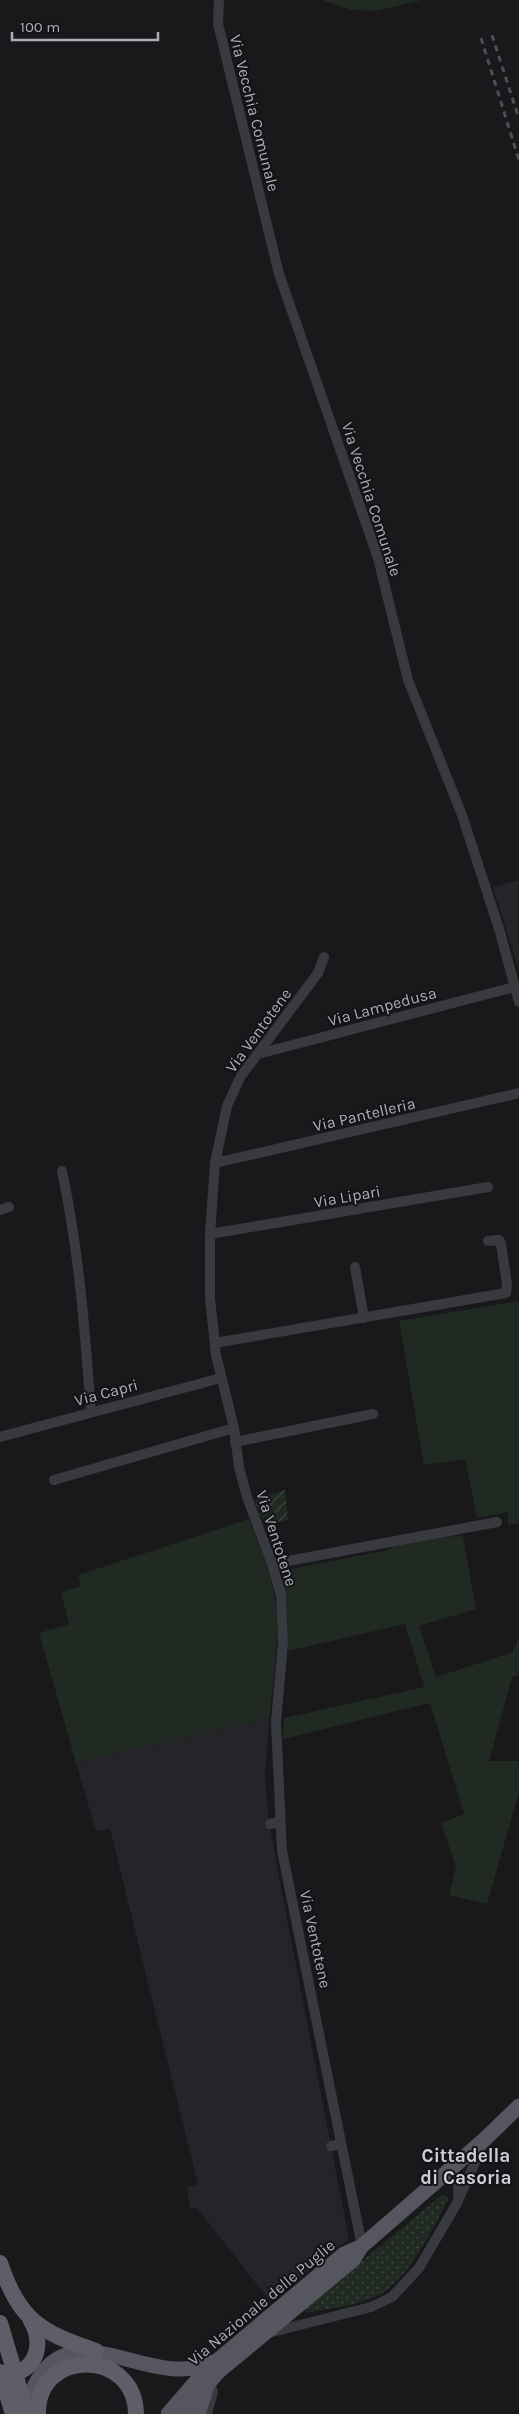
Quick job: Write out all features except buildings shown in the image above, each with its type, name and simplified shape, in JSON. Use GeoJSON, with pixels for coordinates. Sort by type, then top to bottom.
{"type":"FeatureCollection","features":[{"type":"Feature","properties":{"kind":"highway"},"geometry":{"type":"LineString","coordinates":[[0,2263],[9,2288],[38,2335],[36,2356],[21,2371],[10,2374],[0,2372],[13,2414]]}},
{"type":"Feature","properties":{"kind":"highway"},"geometry":{"type":"LineString","coordinates":[[24,2311],[50,2334],[96,2351]]}},
{"type":"Feature","properties":{"kind":"highway"},"geometry":{"type":"LineString","coordinates":[[0,2323],[27,2414]]}},
{"type":"Feature","properties":{"kind":"highway"},"geometry":{"type":"LineString","coordinates":[[38,2414],[42,2390],[52,2377],[64,2369],[80,2364],[98,2365],[120,2376],[132,2396],[136,2414]]}},
{"type":"Feature","properties":{"kind":"main road","name":"Via Nazionale delle Puglie"},"geometry":{"type":"LineString","coordinates":[[182,2414],[209,2380],[353,2260],[362,2246],[486,2139],[519,2106]]}},
{"type":"Feature","properties":{"kind":"main road","name":"Via Nazionale delle Puglie"},"geometry":{"type":"LineString","coordinates":[[168,2414],[197,2379],[308,2277],[344,2254],[362,2246]]}},
{"type":"Feature","properties":{"kind":"main road"},"geometry":{"type":"LineString","coordinates":[[27,2414],[36,2382],[49,2367],[67,2356],[96,2351],[142,2363],[181,2370],[198,2367],[222,2356]]}},
{"type":"Feature","properties":{"kind":"main road"},"geometry":{"type":"LineString","coordinates":[[198,2414],[209,2380]]}},
{"type":"Feature","properties":{"kind":"street","name":"Via Vecchia Comunale"},"geometry":{"type":"LineString","coordinates":[[219,0],[218,24],[279,274],[378,558],[408,680],[462,815],[500,932],[519,1002]]}},
{"type":"Feature","properties":{"kind":"street","name":"Via Ventotene"},"geometry":{"type":"LineString","coordinates":[[324,957],[318,973],[241,1076],[227,1106],[215,1163],[210,1234],[210,1298],[221,1378],[234,1428],[235,1442],[247,1497],[281,1594],[283,1643],[276,1722],[275,1823],[282,1851],[336,2145],[362,2246]]}},
{"type":"Feature","properties":{"kind":"street","name":"Via Lampedusa"},"geometry":{"type":"LineString","coordinates":[[258,1054],[514,987]]}},
{"type":"Feature","properties":{"kind":"street","name":"Via Pantelleria"},"geometry":{"type":"LineString","coordinates":[[215,1163],[519,1093]]}},
{"type":"Feature","properties":{"kind":"street"},"geometry":{"type":"LineString","coordinates":[[62,1171],[72,1218],[83,1300],[91,1412]]}},
{"type":"Feature","properties":{"kind":"street","name":"Via Lipari"},"geometry":{"type":"LineString","coordinates":[[210,1234],[488,1187]]}},
{"type":"Feature","properties":{"kind":"street"},"geometry":{"type":"LineString","coordinates":[[215,1343],[506,1293],[507,1284],[501,1244],[499,1240],[488,1241]]}},
{"type":"Feature","properties":{"kind":"street"},"geometry":{"type":"LineString","coordinates":[[355,1267],[364,1318]]}},
{"type":"Feature","properties":{"kind":"street","name":"Via Capri"},"geometry":{"type":"LineString","coordinates":[[0,1437],[221,1378]]}},
{"type":"Feature","properties":{"kind":"street"},"geometry":{"type":"LineString","coordinates":[[235,1442],[373,1414]]}},
{"type":"Feature","properties":{"kind":"street"},"geometry":{"type":"LineString","coordinates":[[54,1480],[234,1428]]}},
{"type":"Feature","properties":{"kind":"street"},"geometry":{"type":"LineString","coordinates":[[272,1564],[497,1522]]}},
{"type":"Feature","properties":{"kind":"street"},"geometry":{"type":"LineString","coordinates":[[265,2334],[371,2307],[392,2297],[419,2268],[456,2203],[486,2139]]}},
{"type":"Feature","properties":{"kind":"street"},"geometry":{"type":"LineString","coordinates":[[440,2178],[449,2177],[457,2180],[460,2185],[456,2203]]}},
{"type":"Feature","properties":{"kind":"street"},"geometry":{"type":"LineString","coordinates":[[208,2414],[213,2392],[209,2380]]}},
{"type":"Feature","properties":{"kind":"shaded area"},"geometry":{"type":"Polygon","coordinates":[[[322,0],[422,0],[376,11],[352,10],[322,0]]]}},
{"type":"Feature","properties":{"kind":"shaded area"},"geometry":{"type":"Polygon","coordinates":[[[519,880],[519,971],[493,887],[519,880]]]}},
{"type":"Feature","properties":{"kind":"shaded area"},"geometry":{"type":"Polygon","coordinates":[[[519,1301],[519,1523],[508,1525],[508,1512],[477,1518],[465,1459],[424,1465],[399,1321],[519,1301]]]}},
{"type":"Feature","properties":{"kind":"shaded area"},"geometry":{"type":"Polygon","coordinates":[[[285,1490],[288,1520],[264,1524],[254,1499],[285,1490]]]}},
{"type":"Feature","properties":{"kind":"shaded area"},"geometry":{"type":"Polygon","coordinates":[[[249,1519],[269,1573],[276,1608],[276,1655],[269,1718],[76,1763],[39,1633],[69,1624],[61,1592],[81,1586],[78,1575],[249,1519]]]}},
{"type":"Feature","properties":{"kind":"shaded area"},"geometry":{"type":"Polygon","coordinates":[[[463,1536],[476,1609],[419,1626],[436,1677],[513,1652],[519,1635],[519,1675],[512,1677],[489,1761],[519,1761],[519,1792],[487,1904],[449,1895],[456,1867],[441,1823],[464,1814],[430,1703],[283,1739],[284,1718],[424,1687],[405,1624],[288,1651],[287,1606],[281,1571],[388,1550],[393,1546],[436,1537],[463,1536]]]}},
{"type":"Feature","properties":{"kind":"shaded area"},"geometry":{"type":"Polygon","coordinates":[[[269,1718],[265,1775],[268,1814],[349,2239],[270,2301],[197,2208],[190,2208],[187,2187],[198,2184],[110,1829],[96,1831],[76,1763],[269,1718]]]}},
{"type":"Feature","properties":{"kind":"shaded area"},"geometry":{"type":"Polygon","coordinates":[[[443,2194],[449,2199],[415,2259],[388,2289],[361,2302],[307,2313],[304,2309],[443,2194]]]}},
{"type":"Feature","properties":{"kind":"railway"},"geometry":{"type":"LineString","coordinates":[[492,35],[519,119]]}},
{"type":"Feature","properties":{"kind":"railway"},"geometry":{"type":"LineString","coordinates":[[481,38],[519,160]]}},
{"type":"Feature","properties":{"kind":"district","name":"Cittadella di Casoria"},"geometry":{"type":"Point","coordinates":[466,2166]}}]}
